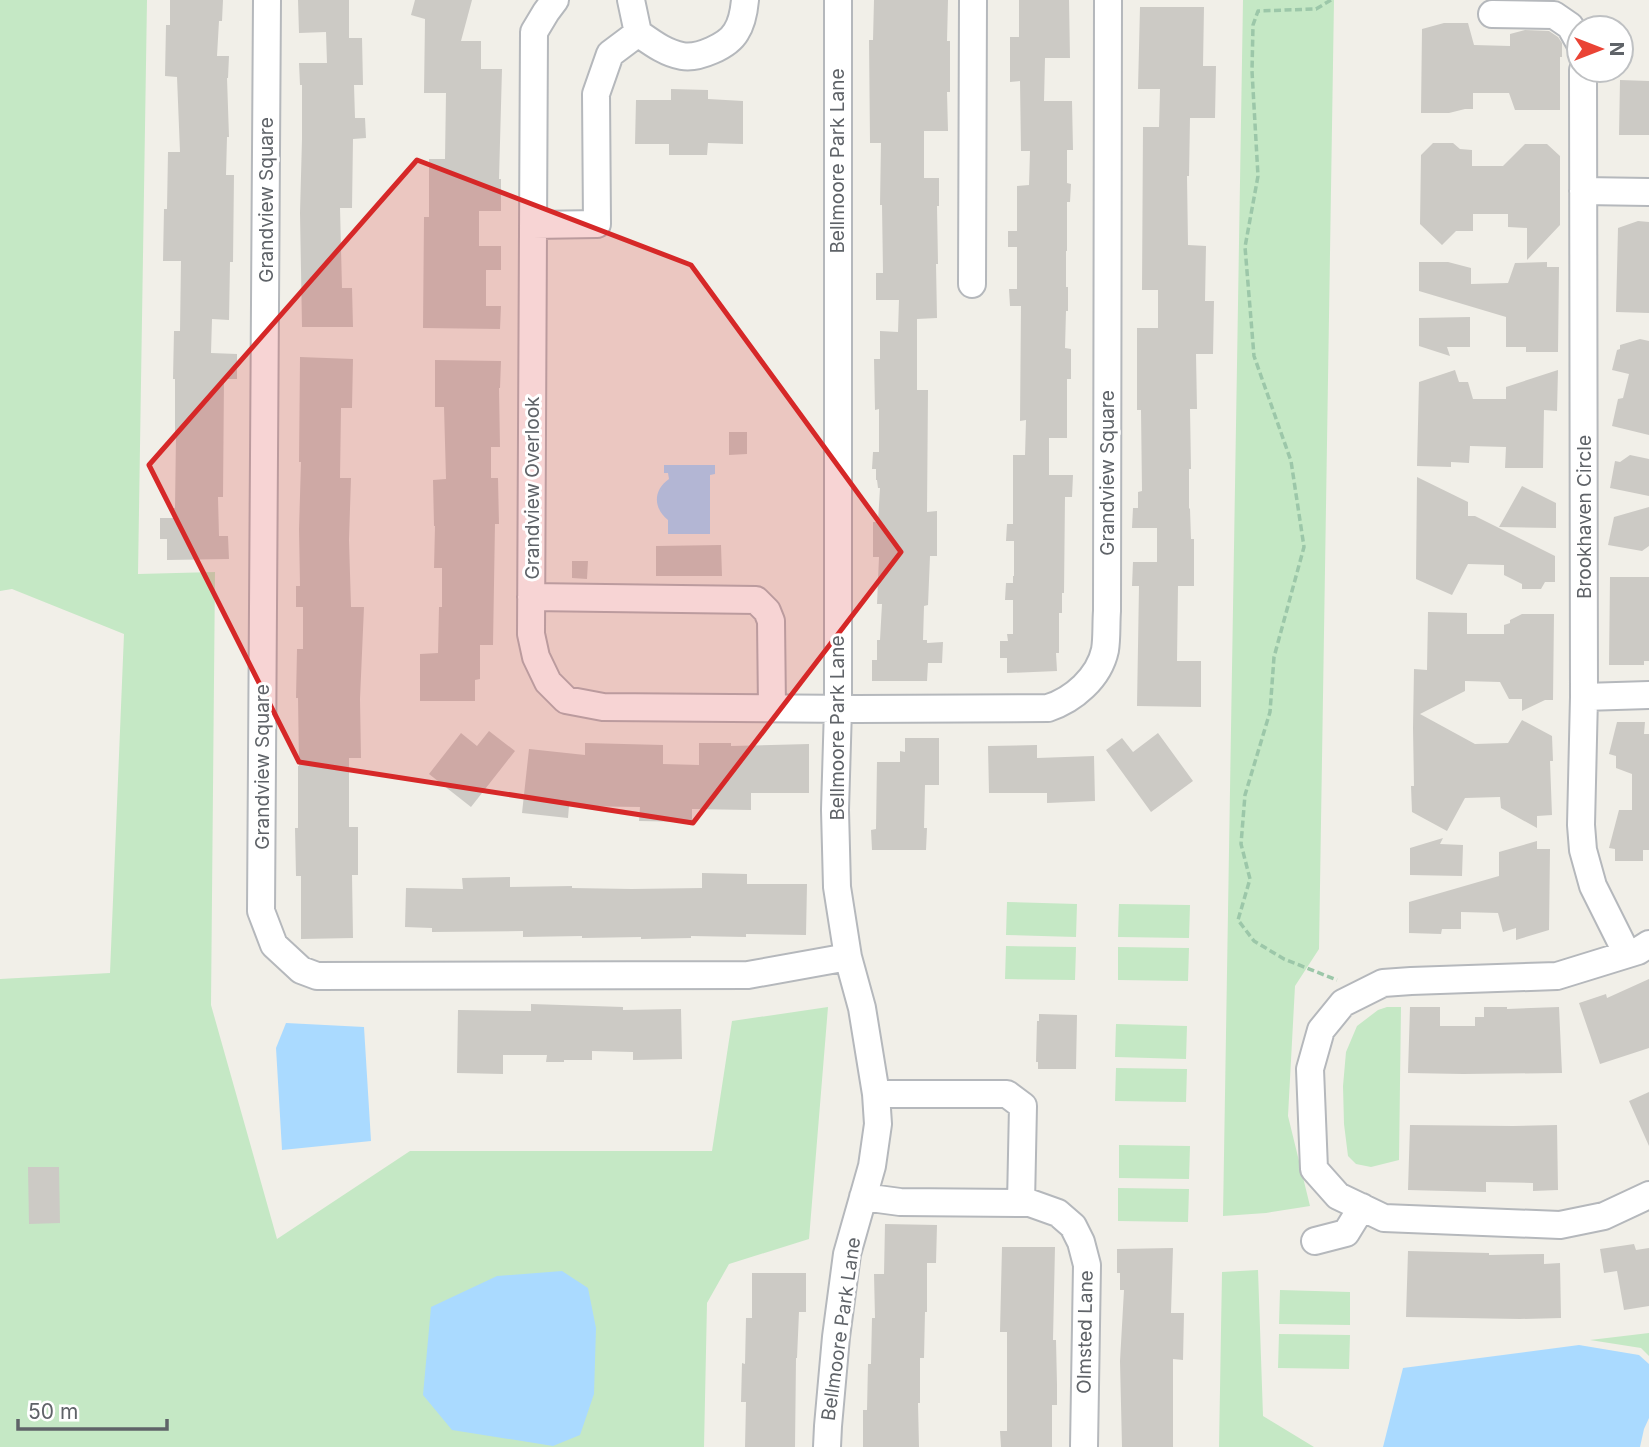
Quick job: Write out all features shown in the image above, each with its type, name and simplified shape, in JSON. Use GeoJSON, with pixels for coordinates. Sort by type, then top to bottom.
{"type":"FeatureCollection","features":[{"type":"Feature","properties":{"kind":"street","name":"Grandview Square"},"geometry":{"type":"LineString","coordinates":[[267,0],[261,911],[274,945],[301,970],[317,976],[748,975],[848,957]]}},
{"type":"Feature","properties":{"kind":"street","name":"Grandview Overlook"},"geometry":{"type":"LineString","coordinates":[[555,0],[534,32],[531,634],[536,657],[548,682],[566,700],[603,707],[838,708]]}},
{"type":"Feature","properties":{"kind":"street"},"geometry":{"type":"LineString","coordinates":[[631,0],[638,33],[662,50],[683,57],[700,56],[716,49],[736,34],[744,14],[745,0]]}},
{"type":"Feature","properties":{"kind":"street","name":"Bellmoore Park Lane"},"geometry":{"type":"LineString","coordinates":[[827,1447],[836,1337],[847,1254],[872,1166],[878,1124],[876,1094],[862,1008],[848,957],[837,887],[838,0]]}},
{"type":"Feature","properties":{"kind":"street"},"geometry":{"type":"LineString","coordinates":[[972,284],[973,0]]}},
{"type":"Feature","properties":{"kind":"street","name":"Grandview Square"},"geometry":{"type":"LineString","coordinates":[[838,708],[1048,708],[1065,701],[1080,690],[1091,679],[1102,661],[1107,611],[1108,0]]}},
{"type":"Feature","properties":{"kind":"street"},"geometry":{"type":"LineString","coordinates":[[1492,14],[1554,15],[1565,23]]}},
{"type":"Feature","properties":{"kind":"street"},"geometry":{"type":"LineString","coordinates":[[533,225],[597,224],[596,94],[610,54],[638,33]]}},
{"type":"Feature","properties":{"kind":"street","name":"Brookhaven Circle"},"geometry":{"type":"LineString","coordinates":[[1583,84],[1584,697],[1581,825],[1583,850],[1593,886],[1638,949]]}},
{"type":"Feature","properties":{"kind":"street"},"geometry":{"type":"LineString","coordinates":[[1583,191],[1649,192]]}},
{"type":"Feature","properties":{"kind":"street"},"geometry":{"type":"LineString","coordinates":[[531,597],[756,600],[767,611],[771,621],[772,708]]}},
{"type":"Feature","properties":{"kind":"street"},"geometry":{"type":"LineString","coordinates":[[1584,697],[1649,695]]}},
{"type":"Feature","properties":{"kind":"street"},"geometry":{"type":"LineString","coordinates":[[1638,949],[1557,976],[1383,983],[1343,1003],[1321,1030],[1310,1069],[1314,1169],[1338,1196],[1384,1218],[1560,1225],[1604,1216],[1649,1195]]}},
{"type":"Feature","properties":{"kind":"street"},"geometry":{"type":"LineString","coordinates":[[876,1094],[1007,1094],[1023,1106],[1021,1203]]}},
{"type":"Feature","properties":{"kind":"street","name":"Olmsted Lane"},"geometry":{"type":"LineString","coordinates":[[863,1197],[900,1202],[1030,1203],[1058,1213],[1073,1226],[1082,1242],[1087,1265],[1084,1447]]}},
{"type":"Feature","properties":{"kind":"street"},"geometry":{"type":"LineString","coordinates":[[1315,1241],[1346,1233],[1362,1207]]}},
{"type":"Feature","properties":{"kind":"path"},"geometry":{"type":"LineString","coordinates":[[1331,0],[1316,9],[1258,11],[1253,25],[1252,71],[1258,176],[1245,247],[1254,355],[1291,461],[1304,547],[1274,657],[1270,712],[1245,795],[1241,844],[1250,879],[1238,920],[1254,941],[1284,959],[1342,982]]}},
{"type":"Feature","properties":{"kind":"highlighted area"},"geometry":{"type":"Polygon","coordinates":[[[417,160],[691,265],[901,552],[693,823],[299,762],[149,465],[417,160]]]}},
{"type":"Feature","properties":{"kind":"green space"},"geometry":{"type":"Polygon","coordinates":[[[0,0],[147,0],[138,574],[215,572],[211,1005],[277,1239],[410,1151],[712,1151],[732,1021],[828,1007],[809,1239],[729,1264],[707,1303],[704,1447],[0,1447],[0,979],[110,973],[124,634],[12,589],[0,591],[0,0]]]}},
{"type":"Feature","properties":{"kind":"green space"},"geometry":{"type":"Polygon","coordinates":[[[1243,0],[1334,0],[1319,949],[1295,986],[1288,1116],[1310,1206],[1223,1216],[1243,0]]]}},
{"type":"Feature","properties":{"kind":"green space"},"geometry":{"type":"Polygon","coordinates":[[[1007,902],[1077,904],[1076,937],[1006,935],[1007,902]]]}},
{"type":"Feature","properties":{"kind":"green space"},"geometry":{"type":"Polygon","coordinates":[[[1119,904],[1190,905],[1189,938],[1118,937],[1119,904]]]}},
{"type":"Feature","properties":{"kind":"green space"},"geometry":{"type":"Polygon","coordinates":[[[1006,946],[1076,947],[1075,980],[1005,979],[1006,946]]]}},
{"type":"Feature","properties":{"kind":"green space"},"geometry":{"type":"Polygon","coordinates":[[[1118,947],[1189,948],[1188,981],[1118,980],[1118,947]]]}},
{"type":"Feature","properties":{"kind":"green space"},"geometry":{"type":"Polygon","coordinates":[[[1401,1007],[1399,1160],[1371,1167],[1356,1164],[1348,1156],[1343,1086],[1346,1052],[1357,1026],[1378,1010],[1401,1007]]]}},
{"type":"Feature","properties":{"kind":"green space"},"geometry":{"type":"Polygon","coordinates":[[[1116,1024],[1187,1026],[1186,1059],[1115,1057],[1116,1024]]]}},
{"type":"Feature","properties":{"kind":"green space"},"geometry":{"type":"Polygon","coordinates":[[[1116,1068],[1187,1069],[1186,1102],[1115,1101],[1116,1068]]]}},
{"type":"Feature","properties":{"kind":"green space"},"geometry":{"type":"Polygon","coordinates":[[[1119,1145],[1190,1146],[1189,1179],[1119,1178],[1119,1145]]]}},
{"type":"Feature","properties":{"kind":"green space"},"geometry":{"type":"Polygon","coordinates":[[[1118,1188],[1189,1189],[1188,1222],[1118,1221],[1118,1188]]]}},
{"type":"Feature","properties":{"kind":"green space"},"geometry":{"type":"Polygon","coordinates":[[[1258,1270],[1263,1416],[1314,1447],[1219,1447],[1222,1272],[1258,1270]]]}},
{"type":"Feature","properties":{"kind":"green space"},"geometry":{"type":"Polygon","coordinates":[[[1280,1290],[1350,1292],[1350,1325],[1279,1324],[1280,1290]]]}},
{"type":"Feature","properties":{"kind":"green space"},"geometry":{"type":"Polygon","coordinates":[[[1649,1333],[1649,1356],[1641,1348],[1590,1340],[1649,1333]]]}},
{"type":"Feature","properties":{"kind":"green space"},"geometry":{"type":"Polygon","coordinates":[[[1279,1334],[1350,1335],[1349,1369],[1278,1368],[1279,1334]]]}},
{"type":"Feature","properties":{"kind":"water"},"geometry":{"type":"Polygon","coordinates":[[[664,465],[715,465],[715,474],[710,475],[710,534],[668,534],[668,520],[660,510],[657,499],[660,488],[669,479],[668,473],[664,473],[664,465]]]}},
{"type":"Feature","properties":{"kind":"water"},"geometry":{"type":"Polygon","coordinates":[[[286,1023],[364,1027],[371,1141],[282,1150],[276,1048],[286,1023]]]}},
{"type":"Feature","properties":{"kind":"water"},"geometry":{"type":"Polygon","coordinates":[[[562,1271],[588,1288],[596,1328],[594,1394],[580,1435],[553,1446],[452,1430],[423,1395],[431,1307],[497,1276],[562,1271]]]}},
{"type":"Feature","properties":{"kind":"water"},"geometry":{"type":"Polygon","coordinates":[[[1579,1345],[1639,1355],[1649,1364],[1649,1418],[1640,1447],[1383,1447],[1403,1368],[1579,1345]]]}},
{"type":"Feature","properties":{"kind":"building"},"geometry":{"type":"Polygon","coordinates":[[[170,0],[223,0],[217,56],[229,56],[226,175],[234,175],[233,262],[230,262],[229,320],[212,319],[211,353],[237,354],[237,379],[224,379],[223,497],[218,497],[219,536],[228,536],[229,559],[167,560],[167,539],[160,539],[160,518],[173,518],[175,508],[174,331],[180,331],[181,261],[163,261],[168,152],[180,152],[177,77],[165,76],[166,25],[170,25],[170,0]]]}},
{"type":"Feature","properties":{"kind":"building"},"geometry":{"type":"Polygon","coordinates":[[[298,0],[349,0],[349,38],[362,38],[363,85],[354,85],[355,118],[365,118],[366,138],[353,139],[352,208],[340,208],[342,288],[352,288],[353,327],[302,327],[302,85],[299,63],[327,63],[326,32],[299,33],[298,0]]]}},
{"type":"Feature","properties":{"kind":"building"},"geometry":{"type":"Polygon","coordinates":[[[415,0],[472,0],[461,41],[481,41],[481,69],[502,69],[499,179],[501,211],[479,211],[479,246],[501,246],[501,270],[486,270],[486,306],[501,306],[500,329],[423,328],[424,217],[429,217],[429,159],[445,159],[446,93],[424,93],[425,19],[411,15],[415,0]]]}},
{"type":"Feature","properties":{"kind":"building"},"geometry":{"type":"Polygon","coordinates":[[[874,0],[948,0],[948,131],[924,131],[924,178],[939,178],[937,318],[917,319],[917,390],[928,390],[927,512],[937,511],[937,556],[930,556],[923,640],[927,640],[927,643],[943,642],[942,663],[928,663],[927,681],[872,681],[872,660],[877,660],[882,604],[877,604],[879,557],[873,557],[873,522],[878,522],[880,488],[876,480],[876,469],[872,469],[873,452],[879,452],[879,409],[875,410],[874,359],[880,359],[880,331],[898,332],[899,300],[876,300],[876,273],[883,273],[881,143],[870,143],[869,40],[873,40],[874,0]]]}},
{"type":"Feature","properties":{"kind":"building"},"geometry":{"type":"Polygon","coordinates":[[[1019,0],[1069,0],[1070,58],[1045,58],[1044,101],[1072,101],[1073,150],[1067,150],[1067,183],[1071,184],[1070,202],[1067,202],[1068,311],[1065,348],[1071,349],[1071,379],[1067,379],[1067,438],[1049,438],[1049,475],[1073,475],[1072,497],[1065,497],[1064,593],[1062,613],[1059,613],[1057,671],[1007,673],[1007,658],[1000,658],[1000,641],[1008,641],[1007,634],[1013,634],[1013,600],[1005,600],[1006,583],[1013,583],[1014,541],[1006,541],[1007,524],[1013,524],[1013,455],[1025,455],[1026,420],[1020,421],[1021,306],[1010,306],[1009,289],[1017,289],[1017,247],[1008,247],[1008,231],[1017,231],[1017,186],[1029,185],[1030,151],[1021,151],[1020,81],[1010,82],[1010,37],[1019,37],[1019,0]]]}},
{"type":"Feature","properties":{"kind":"building"},"geometry":{"type":"Polygon","coordinates":[[[1140,7],[1204,7],[1203,66],[1216,66],[1215,118],[1190,118],[1187,176],[1188,245],[1206,246],[1205,301],[1214,301],[1213,354],[1196,354],[1197,409],[1190,409],[1189,508],[1191,539],[1194,539],[1194,586],[1178,586],[1177,661],[1201,661],[1201,707],[1137,706],[1139,586],[1132,586],[1133,562],[1157,562],[1157,528],[1132,528],[1133,508],[1138,508],[1138,492],[1142,491],[1141,410],[1137,410],[1137,328],[1158,328],[1158,290],[1142,290],[1143,127],[1159,127],[1160,89],[1138,89],[1140,7]]]}},
{"type":"Feature","properties":{"kind":"building"},"geometry":{"type":"Polygon","coordinates":[[[1444,23],[1468,23],[1474,45],[1510,46],[1510,34],[1525,30],[1549,31],[1558,37],[1562,43],[1560,110],[1515,110],[1509,93],[1473,93],[1473,109],[1449,113],[1421,113],[1422,29],[1444,23]]]}},
{"type":"Feature","properties":{"kind":"building"},"geometry":{"type":"Polygon","coordinates":[[[1649,81],[1649,135],[1619,135],[1620,84],[1649,81]]]}},
{"type":"Feature","properties":{"kind":"building"},"geometry":{"type":"Polygon","coordinates":[[[671,89],[708,90],[708,99],[743,101],[743,144],[708,143],[707,155],[669,155],[669,144],[635,144],[636,100],[671,100],[671,89]]]}},
{"type":"Feature","properties":{"kind":"building"},"geometry":{"type":"Polygon","coordinates":[[[1433,143],[1453,143],[1460,149],[1472,150],[1472,166],[1503,166],[1525,144],[1547,144],[1560,156],[1560,225],[1527,260],[1527,228],[1508,227],[1508,214],[1473,214],[1473,231],[1456,231],[1442,245],[1420,224],[1421,155],[1433,143]]]}},
{"type":"Feature","properties":{"kind":"building"},"geometry":{"type":"Polygon","coordinates":[[[1638,221],[1649,222],[1649,313],[1616,312],[1618,228],[1638,221]]]}},
{"type":"Feature","properties":{"kind":"building"},"geometry":{"type":"Polygon","coordinates":[[[1419,262],[1448,262],[1471,268],[1471,284],[1508,283],[1515,263],[1547,262],[1547,267],[1559,267],[1558,352],[1526,352],[1526,347],[1506,347],[1506,317],[1419,291],[1419,262]]]}},
{"type":"Feature","properties":{"kind":"building"},"geometry":{"type":"Polygon","coordinates":[[[1470,317],[1470,347],[1447,347],[1450,356],[1419,346],[1419,318],[1470,317]]]}},
{"type":"Feature","properties":{"kind":"building"},"geometry":{"type":"Polygon","coordinates":[[[1640,339],[1649,341],[1649,435],[1612,426],[1618,399],[1623,398],[1629,374],[1612,370],[1617,350],[1620,345],[1640,339]]]}},
{"type":"Feature","properties":{"kind":"building"},"geometry":{"type":"Polygon","coordinates":[[[300,357],[353,359],[352,408],[341,408],[340,478],[351,478],[351,607],[364,607],[360,699],[361,758],[349,758],[349,827],[358,827],[358,875],[352,875],[353,938],[301,939],[301,876],[296,876],[295,828],[298,828],[299,766],[297,649],[303,649],[303,607],[296,607],[296,586],[300,586],[300,357]]]}},
{"type":"Feature","properties":{"kind":"building"},"geometry":{"type":"Polygon","coordinates":[[[435,360],[501,361],[500,447],[491,447],[491,478],[498,478],[499,524],[495,524],[493,645],[480,645],[480,679],[475,680],[475,701],[420,701],[420,654],[438,653],[439,607],[442,607],[442,568],[434,568],[433,480],[446,479],[444,407],[435,407],[435,360]]]}},
{"type":"Feature","properties":{"kind":"building"},"geometry":{"type":"Polygon","coordinates":[[[1455,370],[1459,382],[1468,382],[1473,399],[1506,399],[1506,387],[1558,370],[1557,411],[1544,410],[1543,468],[1505,468],[1506,447],[1470,446],[1469,463],[1451,462],[1451,467],[1417,466],[1419,382],[1455,370]]]}},
{"type":"Feature","properties":{"kind":"building"},"geometry":{"type":"Polygon","coordinates":[[[729,432],[747,432],[747,454],[729,455],[729,432]]]}},
{"type":"Feature","properties":{"kind":"building"},"geometry":{"type":"Polygon","coordinates":[[[1630,455],[1649,459],[1649,496],[1610,488],[1615,461],[1620,462],[1630,455]]]}},
{"type":"Feature","properties":{"kind":"building"},"geometry":{"type":"Polygon","coordinates":[[[1417,477],[1468,502],[1468,516],[1475,516],[1555,556],[1555,582],[1545,582],[1541,589],[1522,589],[1522,584],[1504,575],[1504,565],[1468,564],[1452,595],[1416,579],[1417,477]]]}},
{"type":"Feature","properties":{"kind":"building"},"geometry":{"type":"Polygon","coordinates":[[[1522,486],[1556,503],[1556,528],[1499,527],[1522,486]]]}},
{"type":"Feature","properties":{"kind":"building"},"geometry":{"type":"Polygon","coordinates":[[[1649,507],[1649,546],[1642,551],[1608,545],[1614,517],[1649,507]]]}},
{"type":"Feature","properties":{"kind":"building"},"geometry":{"type":"Polygon","coordinates":[[[721,545],[722,576],[656,576],[656,546],[721,545]]]}},
{"type":"Feature","properties":{"kind":"building"},"geometry":{"type":"Polygon","coordinates":[[[572,561],[588,561],[587,579],[572,578],[572,561]]]}},
{"type":"Feature","properties":{"kind":"building"},"geometry":{"type":"Polygon","coordinates":[[[1610,577],[1649,577],[1649,661],[1644,661],[1644,665],[1609,665],[1610,577]]]}},
{"type":"Feature","properties":{"kind":"building"},"geometry":{"type":"Polygon","coordinates":[[[1428,612],[1467,613],[1467,634],[1504,634],[1504,625],[1522,614],[1554,614],[1553,700],[1545,700],[1522,711],[1522,699],[1509,699],[1500,682],[1465,681],[1465,691],[1420,714],[1475,744],[1508,743],[1522,720],[1552,736],[1552,815],[1537,816],[1537,828],[1501,808],[1500,797],[1465,798],[1447,831],[1412,812],[1414,669],[1427,670],[1428,612]]]}},
{"type":"Feature","properties":{"kind":"building"},"geometry":{"type":"Polygon","coordinates":[[[1617,722],[1645,722],[1644,734],[1649,734],[1649,850],[1643,850],[1643,861],[1615,861],[1615,849],[1609,848],[1619,810],[1632,810],[1632,774],[1616,768],[1616,756],[1609,754],[1617,722]]]}},
{"type":"Feature","properties":{"kind":"building"},"geometry":{"type":"Polygon","coordinates":[[[489,731],[515,751],[471,807],[429,774],[461,733],[477,746],[489,731]]]}},
{"type":"Feature","properties":{"kind":"building"},"geometry":{"type":"Polygon","coordinates":[[[1158,733],[1193,781],[1151,812],[1106,750],[1122,738],[1133,752],[1158,733]]]}},
{"type":"Feature","properties":{"kind":"building"},"geometry":{"type":"Polygon","coordinates":[[[905,738],[939,738],[939,785],[925,785],[926,850],[872,850],[871,830],[876,829],[877,762],[900,762],[900,751],[905,752],[905,738]]]}},
{"type":"Feature","properties":{"kind":"building"},"geometry":{"type":"Polygon","coordinates":[[[585,743],[663,745],[663,764],[699,765],[699,743],[731,743],[731,746],[809,744],[809,793],[751,793],[751,810],[692,809],[692,822],[639,821],[640,807],[569,806],[568,818],[522,813],[529,749],[585,755],[585,743]]]}},
{"type":"Feature","properties":{"kind":"building"},"geometry":{"type":"Polygon","coordinates":[[[1037,745],[1037,758],[1094,756],[1095,801],[1047,803],[1047,793],[989,793],[988,746],[1037,745]]]}},
{"type":"Feature","properties":{"kind":"building"},"geometry":{"type":"Polygon","coordinates":[[[1443,838],[1440,844],[1463,845],[1462,876],[1410,875],[1410,848],[1443,838]]]}},
{"type":"Feature","properties":{"kind":"building"},"geometry":{"type":"Polygon","coordinates":[[[1537,841],[1537,849],[1550,849],[1549,930],[1516,940],[1516,928],[1503,932],[1498,913],[1461,912],[1461,929],[1442,929],[1441,934],[1409,933],[1409,902],[1499,876],[1499,852],[1537,841]]]}},
{"type":"Feature","properties":{"kind":"building"},"geometry":{"type":"Polygon","coordinates":[[[702,873],[747,874],[747,884],[807,884],[806,935],[746,934],[746,937],[641,939],[523,937],[523,931],[432,932],[432,928],[405,927],[406,888],[463,889],[462,878],[510,877],[510,887],[702,888],[702,873]]]}},
{"type":"Feature","properties":{"kind":"building"},"geometry":{"type":"Polygon","coordinates":[[[1649,979],[1649,1048],[1600,1064],[1579,1003],[1606,994],[1607,998],[1649,979]]]}},
{"type":"Feature","properties":{"kind":"building"},"geometry":{"type":"Polygon","coordinates":[[[531,1004],[623,1007],[623,1010],[681,1009],[682,1059],[633,1060],[633,1052],[592,1051],[592,1060],[546,1062],[547,1055],[503,1055],[503,1074],[457,1073],[458,1010],[531,1011],[531,1004]]]}},
{"type":"Feature","properties":{"kind":"building"},"geometry":{"type":"Polygon","coordinates":[[[1410,1007],[1440,1007],[1440,1026],[1475,1026],[1475,1017],[1484,1017],[1484,1007],[1559,1007],[1562,1073],[1408,1073],[1410,1007]]]}},
{"type":"Feature","properties":{"kind":"building"},"geometry":{"type":"Polygon","coordinates":[[[1039,1014],[1077,1015],[1076,1069],[1038,1069],[1036,1062],[1039,1014]]]}},
{"type":"Feature","properties":{"kind":"building"},"geometry":{"type":"Polygon","coordinates":[[[1649,1092],[1649,1146],[1629,1101],[1649,1092]]]}},
{"type":"Feature","properties":{"kind":"building"},"geometry":{"type":"Polygon","coordinates":[[[1410,1125],[1557,1125],[1558,1190],[1533,1191],[1533,1183],[1486,1182],[1486,1192],[1408,1190],[1410,1125]]]}},
{"type":"Feature","properties":{"kind":"building"},"geometry":{"type":"Polygon","coordinates":[[[28,1167],[59,1167],[60,1223],[29,1224],[28,1167]]]}},
{"type":"Feature","properties":{"kind":"building"},"geometry":{"type":"Polygon","coordinates":[[[885,1224],[937,1225],[936,1263],[927,1263],[927,1312],[924,1358],[920,1358],[918,1403],[919,1447],[863,1447],[863,1410],[867,1410],[872,1318],[875,1318],[874,1274],[884,1274],[885,1224]]]}},
{"type":"Feature","properties":{"kind":"building"},"geometry":{"type":"Polygon","coordinates":[[[1634,1244],[1636,1250],[1649,1248],[1649,1306],[1624,1310],[1617,1271],[1604,1273],[1600,1249],[1634,1244]]]}},
{"type":"Feature","properties":{"kind":"building"},"geometry":{"type":"Polygon","coordinates":[[[1002,1247],[1055,1247],[1053,1340],[1056,1340],[1057,1405],[1052,1405],[1052,1447],[1001,1447],[1000,1431],[1007,1431],[1007,1332],[1000,1332],[1002,1247]]]}},
{"type":"Feature","properties":{"kind":"building"},"geometry":{"type":"Polygon","coordinates":[[[1173,1248],[1171,1313],[1184,1313],[1183,1360],[1173,1359],[1173,1447],[1122,1447],[1120,1361],[1124,1290],[1120,1290],[1120,1273],[1117,1273],[1117,1249],[1173,1248]]]}},
{"type":"Feature","properties":{"kind":"building"},"geometry":{"type":"Polygon","coordinates":[[[1408,1251],[1489,1255],[1544,1254],[1544,1264],[1560,1263],[1561,1318],[1406,1317],[1408,1251]]]}},
{"type":"Feature","properties":{"kind":"building"},"geometry":{"type":"Polygon","coordinates":[[[752,1273],[806,1273],[806,1312],[799,1312],[796,1358],[795,1447],[745,1447],[746,1402],[741,1402],[742,1363],[745,1364],[746,1318],[752,1318],[752,1273]]]}}]}
